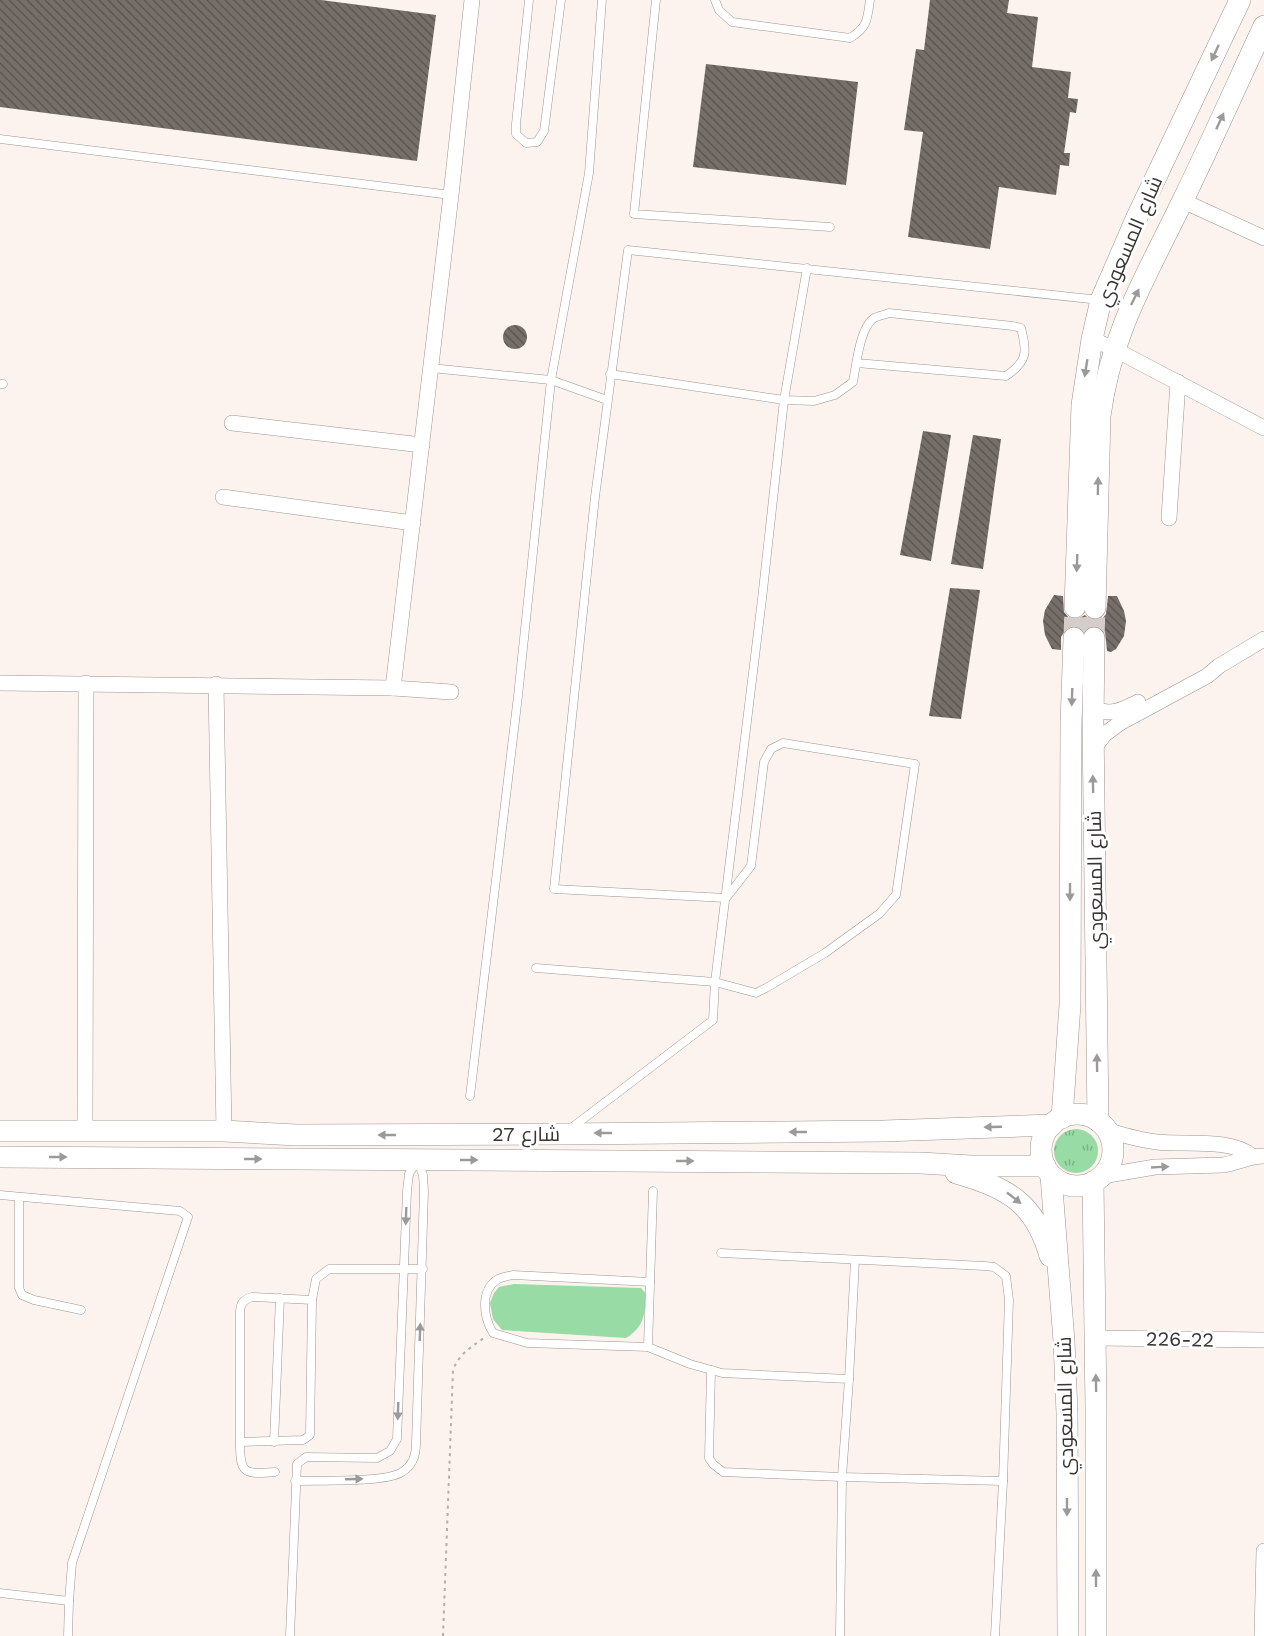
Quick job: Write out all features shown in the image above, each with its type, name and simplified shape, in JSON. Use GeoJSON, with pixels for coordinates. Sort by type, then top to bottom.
{"type":"FeatureCollection","features":[{"type":"Feature","properties":{"kind":"main road","name":"شارع المسعودي"},"geometry":{"type":"LineString","coordinates":[[1240,0],[1137,217],[1101,300],[1092,339],[1082,405],[1085,607],[1100,416],[1114,349],[1132,302],[1258,54],[1264,26]]}},
{"type":"Feature","properties":{"kind":"main road","name":"شارع المسعودي"},"geometry":{"type":"LineString","coordinates":[[1057,1121],[1066,1080],[1070,1005],[1071,724],[1084,638],[1093,707],[1102,1126]]}},
{"type":"Feature","properties":{"kind":"main road"},"geometry":{"type":"LineString","coordinates":[[1074,1114],[1086,1116],[1102,1126],[1112,1141],[1113,1154],[1109,1166],[1097,1179],[1082,1186],[1071,1186],[1060,1182],[1048,1171],[1041,1156],[1041,1144],[1045,1134],[1057,1121],[1074,1114]]}},
{"type":"Feature","properties":{"kind":"main road","name":"شارع 27"},"geometry":{"type":"LineString","coordinates":[[0,1131],[224,1131],[296,1135],[884,1131],[1057,1121]]}},
{"type":"Feature","properties":{"kind":"main road"},"geometry":{"type":"LineString","coordinates":[[416,1134],[417,1160]]}},
{"type":"Feature","properties":{"kind":"main road"},"geometry":{"type":"LineString","coordinates":[[296,1135],[297,1159]]}},
{"type":"Feature","properties":{"kind":"main road","name":"شارع 27"},"geometry":{"type":"LineString","coordinates":[[0,1157],[921,1163],[1048,1171]]}},
{"type":"Feature","properties":{"kind":"main road"},"geometry":{"type":"LineString","coordinates":[[921,1163],[1001,1188],[1031,1213],[1041,1230],[1061,1296]]}},
{"type":"Feature","properties":{"kind":"main road","name":"شارع المسعودي"},"geometry":{"type":"LineString","coordinates":[[1048,1171],[1061,1296],[1067,1413],[1068,1636]]}},
{"type":"Feature","properties":{"kind":"main road","name":"شارع المسعودي"},"geometry":{"type":"LineString","coordinates":[[1096,1636],[1097,1179]]}},
{"type":"Feature","properties":{"kind":"street"},"geometry":{"type":"LineString","coordinates":[[393,688],[452,195],[472,0]]}},
{"type":"Feature","properties":{"kind":"street"},"geometry":{"type":"LineString","coordinates":[[1183,201],[1264,238]]}},
{"type":"Feature","properties":{"kind":"street"},"geometry":{"type":"LineString","coordinates":[[1092,339],[1264,428]]}},
{"type":"Feature","properties":{"kind":"street"},"geometry":{"type":"LineString","coordinates":[[1169,518],[1178,382]]}},
{"type":"Feature","properties":{"kind":"street"},"geometry":{"type":"LineString","coordinates":[[232,423],[422,445]]}},
{"type":"Feature","properties":{"kind":"street"},"geometry":{"type":"LineString","coordinates":[[223,497],[413,523]]}},
{"type":"Feature","properties":{"kind":"street"},"geometry":{"type":"LineString","coordinates":[[1093,749],[1112,728],[1207,676],[1219,666],[1264,639]]}},
{"type":"Feature","properties":{"kind":"street"},"geometry":{"type":"LineString","coordinates":[[1093,707],[1104,712],[1121,711],[1204,668],[1219,666]]}},
{"type":"Feature","properties":{"kind":"street"},"geometry":{"type":"LineString","coordinates":[[0,683],[216,684],[393,688],[451,692]]}},
{"type":"Feature","properties":{"kind":"street"},"geometry":{"type":"LineString","coordinates":[[85,1132],[86,683]]}},
{"type":"Feature","properties":{"kind":"street"},"geometry":{"type":"LineString","coordinates":[[216,684],[224,1131]]}},
{"type":"Feature","properties":{"kind":"street"},"geometry":{"type":"LineString","coordinates":[[1102,1126],[1156,1142],[1234,1147],[1258,1156]]}},
{"type":"Feature","properties":{"kind":"street"},"geometry":{"type":"LineString","coordinates":[[1097,1179],[1155,1167],[1233,1164],[1258,1156]]}},
{"type":"Feature","properties":{"kind":"street","name":"226-22"},"geometry":{"type":"LineString","coordinates":[[1096,1338],[1264,1340]]}},
{"type":"Feature","properties":{"kind":"street"},"geometry":{"type":"LineString","coordinates":[[1262,1636],[1264,1551]]}},
{"type":"Feature","properties":{"kind":"lane"},"geometry":{"type":"LineString","coordinates":[[529,0],[516,124],[516,134],[526,143],[537,142],[544,131],[561,0]]}},
{"type":"Feature","properties":{"kind":"lane"},"geometry":{"type":"LineString","coordinates":[[470,1096],[518,696],[551,380],[589,173],[602,0]]}},
{"type":"Feature","properties":{"kind":"lane"},"geometry":{"type":"LineString","coordinates":[[656,0],[634,214],[830,227]]}},
{"type":"Feature","properties":{"kind":"lane"},"geometry":{"type":"LineString","coordinates":[[715,0],[719,10],[732,22],[850,38],[862,30],[867,20],[870,0]]}},
{"type":"Feature","properties":{"kind":"lane"},"geometry":{"type":"LineString","coordinates":[[0,139],[452,195]]}},
{"type":"Feature","properties":{"kind":"lane"},"geometry":{"type":"LineString","coordinates":[[726,898],[554,889],[610,374],[628,250],[1101,300]]}},
{"type":"Feature","properties":{"kind":"lane"},"geometry":{"type":"LineString","coordinates":[[564,1134],[713,1020],[715,982],[784,400],[807,268]]}},
{"type":"Feature","properties":{"kind":"lane"},"geometry":{"type":"LineString","coordinates":[[610,374],[784,400],[814,401],[835,395],[853,382],[864,329],[874,318],[889,314],[1021,328],[1026,349],[1019,368],[1006,376],[857,363]]}},
{"type":"Feature","properties":{"kind":"lane"},"geometry":{"type":"LineString","coordinates":[[431,368],[551,380],[607,400]]}},
{"type":"Feature","properties":{"kind":"lane"},"geometry":{"type":"LineString","coordinates":[[536,968],[715,982],[756,993],[806,965],[879,914],[896,895],[915,764],[783,743],[771,750],[764,762],[751,866],[726,898]]}},
{"type":"Feature","properties":{"kind":"lane"},"geometry":{"type":"LineString","coordinates":[[290,1636],[297,1464],[302,1459],[377,1458],[390,1451],[398,1431],[407,1182],[417,1160]]}},
{"type":"Feature","properties":{"kind":"lane"},"geometry":{"type":"LineString","coordinates":[[295,1481],[390,1478],[402,1473],[411,1463],[417,1444],[423,1269],[424,1183],[417,1160]]}},
{"type":"Feature","properties":{"kind":"lane"},"geometry":{"type":"LineString","coordinates":[[648,1347],[653,1191]]}},
{"type":"Feature","properties":{"kind":"lane"},"geometry":{"type":"LineString","coordinates":[[0,1195],[180,1211],[188,1217],[72,1563],[68,1636]]}},
{"type":"Feature","properties":{"kind":"lane"},"geometry":{"type":"LineString","coordinates":[[19,1197],[19,1288],[22,1295],[34,1300],[81,1310]]}},
{"type":"Feature","properties":{"kind":"lane"},"geometry":{"type":"LineString","coordinates":[[721,1253],[985,1266],[994,1267],[1006,1276],[1009,1300],[995,1636]]}},
{"type":"Feature","properties":{"kind":"lane"},"geometry":{"type":"LineString","coordinates":[[840,1636],[842,1478],[855,1260]]}},
{"type":"Feature","properties":{"kind":"lane"},"geometry":{"type":"LineString","coordinates":[[240,1442],[303,1440],[311,1432],[312,1299],[316,1279],[329,1269],[423,1269]]}},
{"type":"Feature","properties":{"kind":"lane"},"geometry":{"type":"LineString","coordinates":[[650,1282],[513,1275],[498,1279],[491,1286],[484,1311],[486,1322],[493,1333],[527,1343],[648,1347],[690,1364],[722,1373],[849,1379]]}},
{"type":"Feature","properties":{"kind":"lane"},"geometry":{"type":"LineString","coordinates":[[274,1472],[252,1474],[245,1471],[240,1462],[240,1308],[248,1298],[312,1299]]}},
{"type":"Feature","properties":{"kind":"lane"},"geometry":{"type":"LineString","coordinates":[[274,1442],[279,1298]]}},
{"type":"Feature","properties":{"kind":"lane"},"geometry":{"type":"LineString","coordinates":[[711,1370],[709,1458],[723,1472],[842,1478],[1003,1481]]}},
{"type":"Feature","properties":{"kind":"lane"},"geometry":{"type":"LineString","coordinates":[[0,1593],[69,1601]]}},
{"type":"Feature","properties":{"kind":"path"},"geometry":{"type":"LineString","coordinates":[[443,1636],[453,1370],[464,1352],[493,1333]]}},
{"type":"Feature","properties":{"kind":"green space"},"geometry":{"type":"Polygon","coordinates":[[[1076,1129],[1091,1136],[1098,1151],[1091,1166],[1076,1173],[1061,1166],[1054,1151],[1061,1136],[1076,1129]]]}},
{"type":"Feature","properties":{"kind":"green space"},"geometry":{"type":"Polygon","coordinates":[[[514,1284],[641,1288],[646,1294],[644,1314],[637,1329],[626,1338],[502,1330],[493,1319],[490,1303],[499,1287],[514,1284]]]}},
{"type":"Feature","properties":{"kind":"building"},"geometry":{"type":"Polygon","coordinates":[[[0,0],[321,0],[436,15],[417,161],[0,107],[0,0]]]}},
{"type":"Feature","properties":{"kind":"building"},"geometry":{"type":"Polygon","coordinates":[[[930,0],[1009,0],[1007,13],[1038,17],[1032,67],[1071,72],[1068,98],[1078,99],[1076,113],[1070,112],[1064,153],[1070,153],[1069,166],[1060,165],[1056,195],[999,187],[990,249],[908,237],[923,132],[904,130],[916,49],[924,50],[930,0]]]}},
{"type":"Feature","properties":{"kind":"building"},"geometry":{"type":"Polygon","coordinates":[[[706,64],[858,82],[846,185],[693,167],[706,64]]]}},
{"type":"Feature","properties":{"kind":"building"},"geometry":{"type":"Polygon","coordinates":[[[515,325],[524,328],[527,337],[524,346],[515,349],[506,346],[503,337],[506,328],[515,325]]]}},
{"type":"Feature","properties":{"kind":"building"},"geometry":{"type":"Polygon","coordinates":[[[923,431],[951,435],[931,561],[900,555],[923,431]]]}},
{"type":"Feature","properties":{"kind":"building"},"geometry":{"type":"Polygon","coordinates":[[[973,435],[1001,439],[983,569],[951,564],[973,435]]]}},
{"type":"Feature","properties":{"kind":"building"},"geometry":{"type":"Polygon","coordinates":[[[950,588],[980,590],[961,719],[929,716],[950,588]]]}},
{"type":"Feature","properties":{"kind":"building"},"geometry":{"type":"Polygon","coordinates":[[[1054,595],[1063,596],[1064,612],[1069,618],[1075,620],[1085,615],[1095,621],[1102,619],[1106,614],[1108,596],[1117,596],[1126,621],[1124,636],[1116,649],[1111,652],[1107,651],[1105,632],[1101,627],[1095,625],[1084,630],[1075,625],[1068,627],[1061,637],[1061,650],[1052,649],[1045,635],[1043,621],[1045,610],[1054,595]]]}},
{"type":"Feature","properties":{"kind":"tunnel"},"geometry":{"type":"LineString","coordinates":[[1074,638],[1075,607]]}},
{"type":"Feature","properties":{"kind":"tunnel"},"geometry":{"type":"LineString","coordinates":[[1094,638],[1095,608]]}}]}
